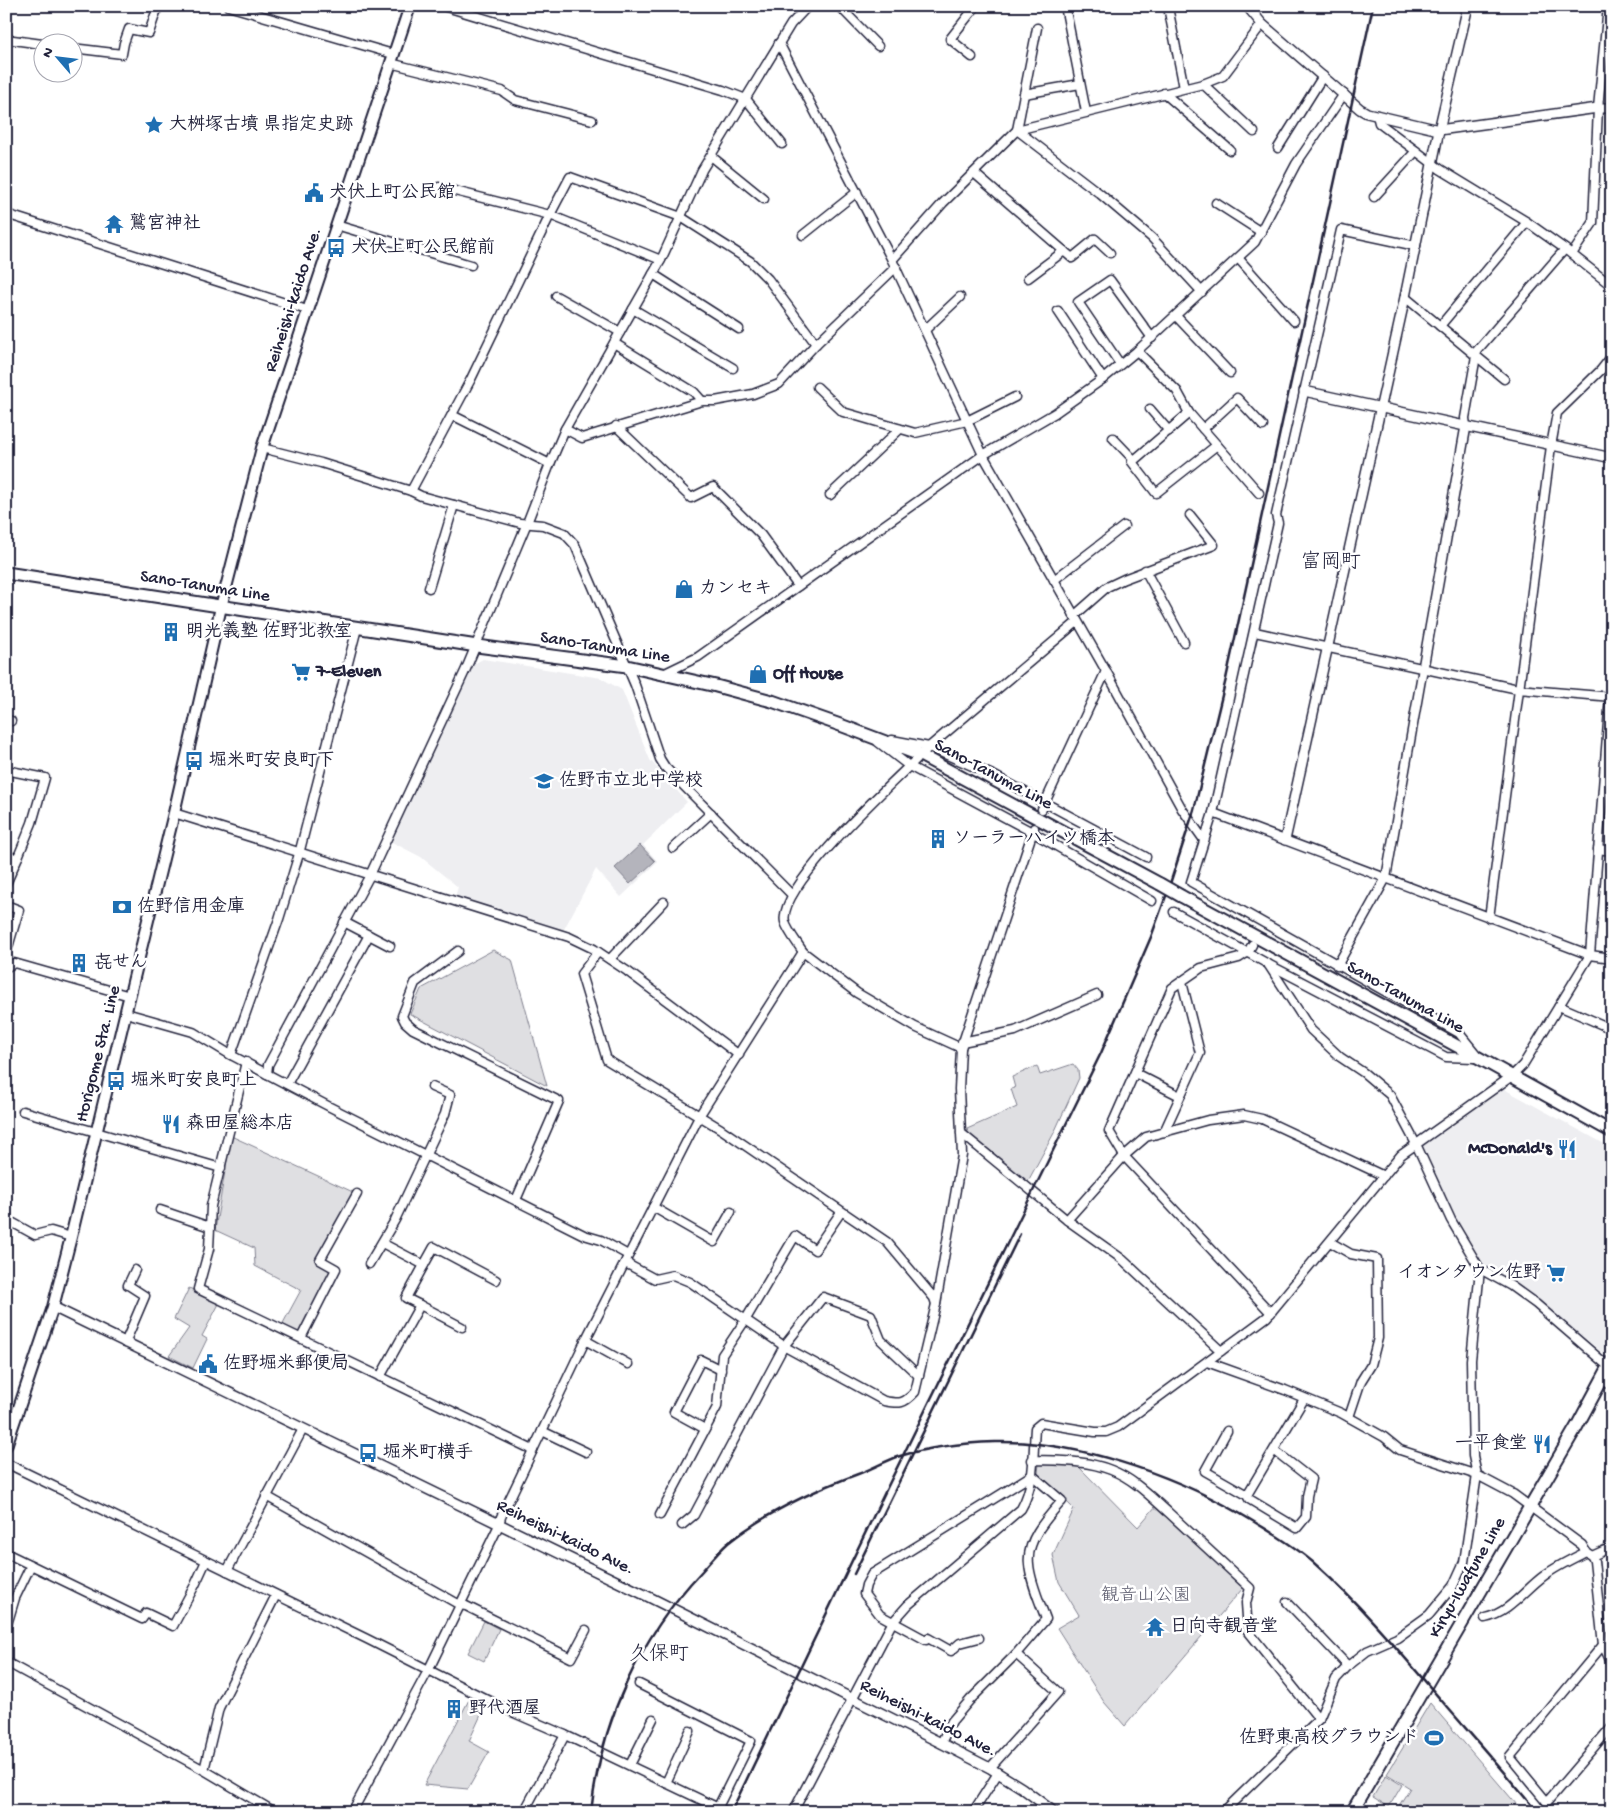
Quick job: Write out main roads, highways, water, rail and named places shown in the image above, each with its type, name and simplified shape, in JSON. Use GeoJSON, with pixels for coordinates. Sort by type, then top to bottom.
{"type":"FeatureCollection","features":[{"type":"Feature","properties":{"kind":"main road","name":"Reiheishi-kaido Ave."},"geometry":{"type":"LineString","coordinates":[[221,607],[262,448],[410,6]]}},
{"type":"Feature","properties":{"kind":"main road","name":"Sano-Tanuma Line"},"geometry":{"type":"LineString","coordinates":[[6,573],[477,646],[627,666],[772,701],[871,736],[924,751],[1181,896],[1612,1132]]}},
{"type":"Feature","properties":{"kind":"main road","name":"Horigome Sta. Line"},"geometry":{"type":"LineString","coordinates":[[6,1446],[53,1307],[71,1237],[174,813],[221,607]]}},
{"type":"Feature","properties":{"kind":"main road","name":"Kiryu-Iwafune Line"},"geometry":{"type":"LineString","coordinates":[[1352,1812],[1531,1506],[1607,1383],[1610,1364]]}},
{"type":"Feature","properties":{"kind":"railway"},"geometry":{"type":"LineString","coordinates":[[731,1812],[886,1490],[1101,1053],[1151,937],[1166,896],[1194,810],[1226,679],[1373,6]]}},
{"type":"Feature","properties":{"kind":"railway"},"geometry":{"type":"LineString","coordinates":[[854,1574],[1020,1234]]}},
{"type":"Feature","properties":{"kind":"railway"},"geometry":{"type":"LineString","coordinates":[[591,1812],[596,1778],[604,1745],[614,1713],[627,1682],[659,1624],[680,1597],[728,1543],[790,1503],[894,1458],[959,1444],[995,1442],[1057,1447],[1121,1462],[1183,1485],[1268,1530],[1306,1556],[1364,1612],[1537,1812]]}},
{"type":"Feature","properties":{"kind":"place","name":"大桝塚古墳 県指定史跡"},"geometry":{"type":"Point","coordinates":[154,125]}},
{"type":"Feature","properties":{"kind":"place","name":"犬伏上町公民館"},"geometry":{"type":"Point","coordinates":[314,193]}},
{"type":"Feature","properties":{"kind":"place","name":"鷲宮神社"},"geometry":{"type":"Point","coordinates":[114,224]}},
{"type":"Feature","properties":{"kind":"place","name":"犬伏上町公民館前"},"geometry":{"type":"Point","coordinates":[336,248]}},
{"type":"Feature","properties":{"kind":"place","name":"カンセキ"},"geometry":{"type":"Point","coordinates":[684,589]}},
{"type":"Feature","properties":{"kind":"place","name":"明光義塾 佐野北教室"},"geometry":{"type":"Point","coordinates":[171,632]}},
{"type":"Feature","properties":{"kind":"place","name":"7-Eleven"},"geometry":{"type":"Point","coordinates":[301,672]}},
{"type":"Feature","properties":{"kind":"place","name":"Off House"},"geometry":{"type":"Point","coordinates":[758,674]}},
{"type":"Feature","properties":{"kind":"place","name":"堀米町安良町下"},"geometry":{"type":"Point","coordinates":[194,761]}},
{"type":"Feature","properties":{"kind":"place","name":"佐野市立北中学校"},"geometry":{"type":"Point","coordinates":[544,781]}},
{"type":"Feature","properties":{"kind":"place","name":"ソーラーハイツ橋本"},"geometry":{"type":"Point","coordinates":[938,839]}},
{"type":"Feature","properties":{"kind":"place","name":"佐野信用金庫"},"geometry":{"type":"Point","coordinates":[122,907]}},
{"type":"Feature","properties":{"kind":"place","name":"㐂せん"},"geometry":{"type":"Point","coordinates":[79,963]}},
{"type":"Feature","properties":{"kind":"place","name":"堀米町安良町上"},"geometry":{"type":"Point","coordinates":[116,1081]}},
{"type":"Feature","properties":{"kind":"place","name":"森田屋総本店"},"geometry":{"type":"Point","coordinates":[171,1124]}},
{"type":"Feature","properties":{"kind":"place","name":"McDonald's"},"geometry":{"type":"Point","coordinates":[1567,1149]}},
{"type":"Feature","properties":{"kind":"place","name":"イオンタウン佐野"},"geometry":{"type":"Point","coordinates":[1556,1273]}},
{"type":"Feature","properties":{"kind":"place","name":"佐野堀米郵便局"},"geometry":{"type":"Point","coordinates":[208,1364]}},
{"type":"Feature","properties":{"kind":"place","name":"一平食堂"},"geometry":{"type":"Point","coordinates":[1542,1444]}},
{"type":"Feature","properties":{"kind":"place","name":"堀米町横手"},"geometry":{"type":"Point","coordinates":[368,1453]}},
{"type":"Feature","properties":{"kind":"place","name":"日向寺観音堂"},"geometry":{"type":"Point","coordinates":[1155,1627]}},
{"type":"Feature","properties":{"kind":"place","name":"野代酒屋"},"geometry":{"type":"Point","coordinates":[454,1709]}},
{"type":"Feature","properties":{"kind":"place","name":"佐野東高校グラウンド"},"geometry":{"type":"Point","coordinates":[1434,1738]}},
{"type":"Feature","properties":{"kind":"district","name":"富岡町"},"geometry":{"type":"Point","coordinates":[1331,563]}},
{"type":"Feature","properties":{"kind":"district","name":"久保町"},"geometry":{"type":"Point","coordinates":[659,1655]}},
{"type":"Feature","properties":{"kind":"park label","name":"観音山公園"},"geometry":{"type":"Point","coordinates":[1146,1596]}}]}
